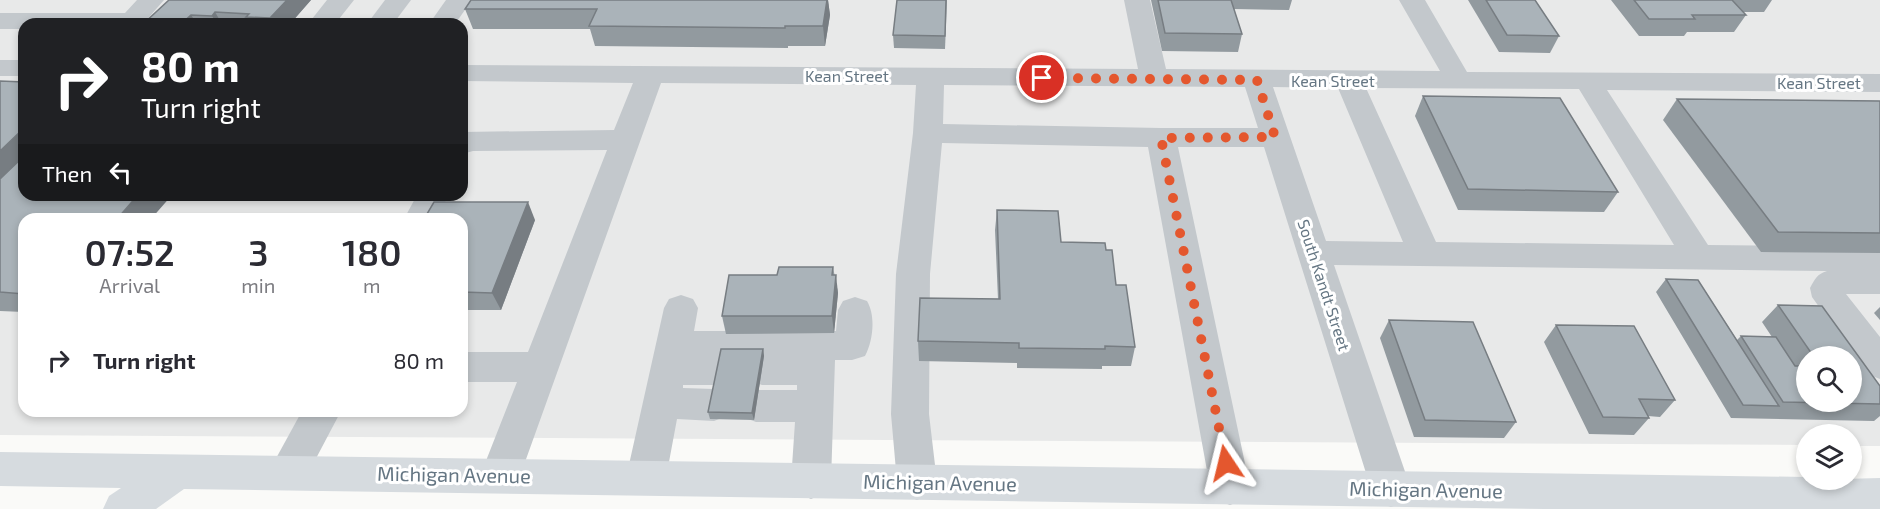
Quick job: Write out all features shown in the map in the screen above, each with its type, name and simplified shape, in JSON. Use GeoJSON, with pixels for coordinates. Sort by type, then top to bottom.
{"type":"FeatureCollection","features":[{"type":"Feature","properties":{"kind":"main road","name":"Michigan Avenue"},"geometry":{"type":"LineString","coordinates":[[0,469],[1230,487],[1395,499],[1655,501],[1880,496]]}},
{"type":"Feature","properties":{"kind":"main road"},"geometry":{"type":"LineString","coordinates":[[123,509],[177,472]]}},
{"type":"Feature","properties":{"kind":"street"},"geometry":{"type":"LineString","coordinates":[[135,18],[151,0]]}},
{"type":"Feature","properties":{"kind":"street"},"geometry":{"type":"LineString","coordinates":[[326,18],[341,0]]}},
{"type":"Feature","properties":{"kind":"street"},"geometry":{"type":"LineString","coordinates":[[384,18],[398,0]]}},
{"type":"Feature","properties":{"kind":"street"},"geometry":{"type":"LineString","coordinates":[[446,18],[459,0]]}},
{"type":"Feature","properties":{"kind":"street"},"geometry":{"type":"LineString","coordinates":[[1137,0],[1154,79]]}},
{"type":"Feature","properties":{"kind":"street"},"geometry":{"type":"LineString","coordinates":[[1412,0],[1459,81]]}},
{"type":"Feature","properties":{"kind":"street"},"geometry":{"type":"LineString","coordinates":[[0,21],[18,21]]}},
{"type":"Feature","properties":{"kind":"street"},"geometry":{"type":"LineString","coordinates":[[0,68],[18,68]]}},
{"type":"Feature","properties":{"kind":"street","name":"Kean Street"},"geometry":{"type":"LineString","coordinates":[[468,73],[1880,83]]}},
{"type":"Feature","properties":{"kind":"street"},"geometry":{"type":"LineString","coordinates":[[500,476],[650,74]]}},
{"type":"Feature","properties":{"kind":"street"},"geometry":{"type":"LineString","coordinates":[[917,482],[910,414],[913,274],[928,133],[930,76]]}},
{"type":"Feature","properties":{"kind":"street","name":"South Kandt Street"},"geometry":{"type":"LineString","coordinates":[[1257,80],[1395,499]]}},
{"type":"Feature","properties":{"kind":"street"},"geometry":{"type":"LineString","coordinates":[[1349,81],[1425,254]]}},
{"type":"Feature","properties":{"kind":"street"},"geometry":{"type":"LineString","coordinates":[[1588,82],[1698,257]]}},
{"type":"Feature","properties":{"kind":"street"},"geometry":{"type":"LineString","coordinates":[[928,133],[1161,138],[1275,137]]}},
{"type":"Feature","properties":{"kind":"street"},"geometry":{"type":"LineString","coordinates":[[1161,138],[1230,487]]}},
{"type":"Feature","properties":{"kind":"street"},"geometry":{"type":"LineString","coordinates":[[468,141],[625,140]]}},
{"type":"Feature","properties":{"kind":"street"},"geometry":{"type":"LineString","coordinates":[[1314,253],[1880,259]]}},
{"type":"Feature","properties":{"kind":"street"},"geometry":{"type":"LineString","coordinates":[[1880,281],[1831,282],[1827,288],[1829,297],[1880,364]]}},
{"type":"Feature","properties":{"kind":"street"},"geometry":{"type":"LineString","coordinates":[[1845,282],[1851,301],[1880,342]]}},
{"type":"Feature","properties":{"kind":"street"},"geometry":{"type":"LineString","coordinates":[[646,478],[681,308]]}},
{"type":"Feature","properties":{"kind":"street"},"geometry":{"type":"LineString","coordinates":[[756,406],[816,374],[852,346],[855,309]]}},
{"type":"Feature","properties":{"kind":"street"},"geometry":{"type":"LineString","coordinates":[[468,367],[541,367]]}},
{"type":"Feature","properties":{"kind":"street"},"geometry":{"type":"LineString","coordinates":[[762,370],[816,374]]}},
{"type":"Feature","properties":{"kind":"street"},"geometry":{"type":"LineString","coordinates":[[667,373],[816,374]]}},
{"type":"Feature","properties":{"kind":"street"},"geometry":{"type":"LineString","coordinates":[[667,373],[717,387]]}},
{"type":"Feature","properties":{"kind":"street"},"geometry":{"type":"LineString","coordinates":[[811,481],[816,374]]}},
{"type":"Feature","properties":{"kind":"street"},"geometry":{"type":"LineString","coordinates":[[288,473],[319,417]]}},
{"type":"Feature","properties":{"kind":"shaded area"},"geometry":{"type":"Polygon","coordinates":[[[0,0],[1880,0],[1880,446],[1862,446],[1862,424],[1796,424],[1796,445],[0,435],[0,0]]]}},
{"type":"Feature","properties":{"kind":"building"},"geometry":{"type":"Polygon","coordinates":[[[169,0],[287,0],[270,18],[215,12],[212,16],[150,18],[169,0]]]}},
{"type":"Feature","properties":{"kind":"building"},"geometry":{"type":"Polygon","coordinates":[[[471,0],[827,0],[823,26],[785,26],[785,28],[589,26],[597,9],[465,9],[471,0]]]}},
{"type":"Feature","properties":{"kind":"building"},"geometry":{"type":"Polygon","coordinates":[[[897,0],[946,0],[945,36],[893,35],[897,0]]]}},
{"type":"Feature","properties":{"kind":"building"},"geometry":{"type":"Polygon","coordinates":[[[1158,0],[1231,0],[1242,34],[1165,33],[1158,0]]]}},
{"type":"Feature","properties":{"kind":"building"},"geometry":{"type":"Polygon","coordinates":[[[1486,0],[1535,0],[1559,36],[1507,35],[1486,0]]]}},
{"type":"Feature","properties":{"kind":"building"},"geometry":{"type":"Polygon","coordinates":[[[1634,0],[1732,0],[1746,15],[1692,15],[1695,19],[1649,19],[1634,0]]]}},
{"type":"Feature","properties":{"kind":"building"},"geometry":{"type":"Polygon","coordinates":[[[0,81],[18,82],[18,134],[0,151],[0,81]]]}},
{"type":"Feature","properties":{"kind":"building"},"geometry":{"type":"Polygon","coordinates":[[[1423,96],[1560,98],[1618,192],[1468,189],[1423,96]]]}},
{"type":"Feature","properties":{"kind":"building"},"geometry":{"type":"Polygon","coordinates":[[[1677,99],[1880,101],[1880,233],[1778,232],[1677,99]]]}},
{"type":"Feature","properties":{"kind":"building"},"geometry":{"type":"Polygon","coordinates":[[[18,162],[18,201],[133,201],[122,213],[18,213],[18,294],[0,292],[0,179],[18,162]]]}},
{"type":"Feature","properties":{"kind":"building"},"geometry":{"type":"Polygon","coordinates":[[[434,202],[528,202],[492,293],[468,292],[468,213],[428,213],[434,202]]]}},
{"type":"Feature","properties":{"kind":"building"},"geometry":{"type":"Polygon","coordinates":[[[997,210],[1058,211],[1061,242],[1105,243],[1106,250],[1112,250],[1116,285],[1126,285],[1135,347],[1019,348],[1019,343],[918,341],[920,298],[1000,299],[997,210]]]}},
{"type":"Feature","properties":{"kind":"building"},"geometry":{"type":"Polygon","coordinates":[[[779,267],[833,267],[832,275],[836,275],[832,316],[722,316],[729,275],[777,275],[779,267]]]}},
{"type":"Feature","properties":{"kind":"building"},"geometry":{"type":"Polygon","coordinates":[[[1666,279],[1698,280],[1779,406],[1743,405],[1666,279]]]}},
{"type":"Feature","properties":{"kind":"building"},"geometry":{"type":"Polygon","coordinates":[[[1778,305],[1822,306],[1851,346],[1806,346],[1778,305]]]}},
{"type":"Feature","properties":{"kind":"building"},"geometry":{"type":"Polygon","coordinates":[[[1389,320],[1473,322],[1516,422],[1425,420],[1389,320]]]}},
{"type":"Feature","properties":{"kind":"building"},"geometry":{"type":"Polygon","coordinates":[[[1556,325],[1634,326],[1675,400],[1639,399],[1649,418],[1603,417],[1556,325]]]}},
{"type":"Feature","properties":{"kind":"building"},"geometry":{"type":"Polygon","coordinates":[[[1741,336],[1776,337],[1795,366],[1796,402],[1783,402],[1741,336]]]}},
{"type":"Feature","properties":{"kind":"building"},"geometry":{"type":"Polygon","coordinates":[[[721,349],[763,349],[752,413],[708,412],[721,349]]]}},
{"type":"Feature","properties":{"kind":"building"},"geometry":{"type":"Polygon","coordinates":[[[1862,361],[1880,386],[1880,404],[1862,404],[1862,361]]]}},
{"type":"Feature","properties":{"kind":"route"},"geometry":{"type":"LineString","coordinates":[[1042,78],[1257,80],[1275,137],[1161,138],[1226,463]]}}]}
